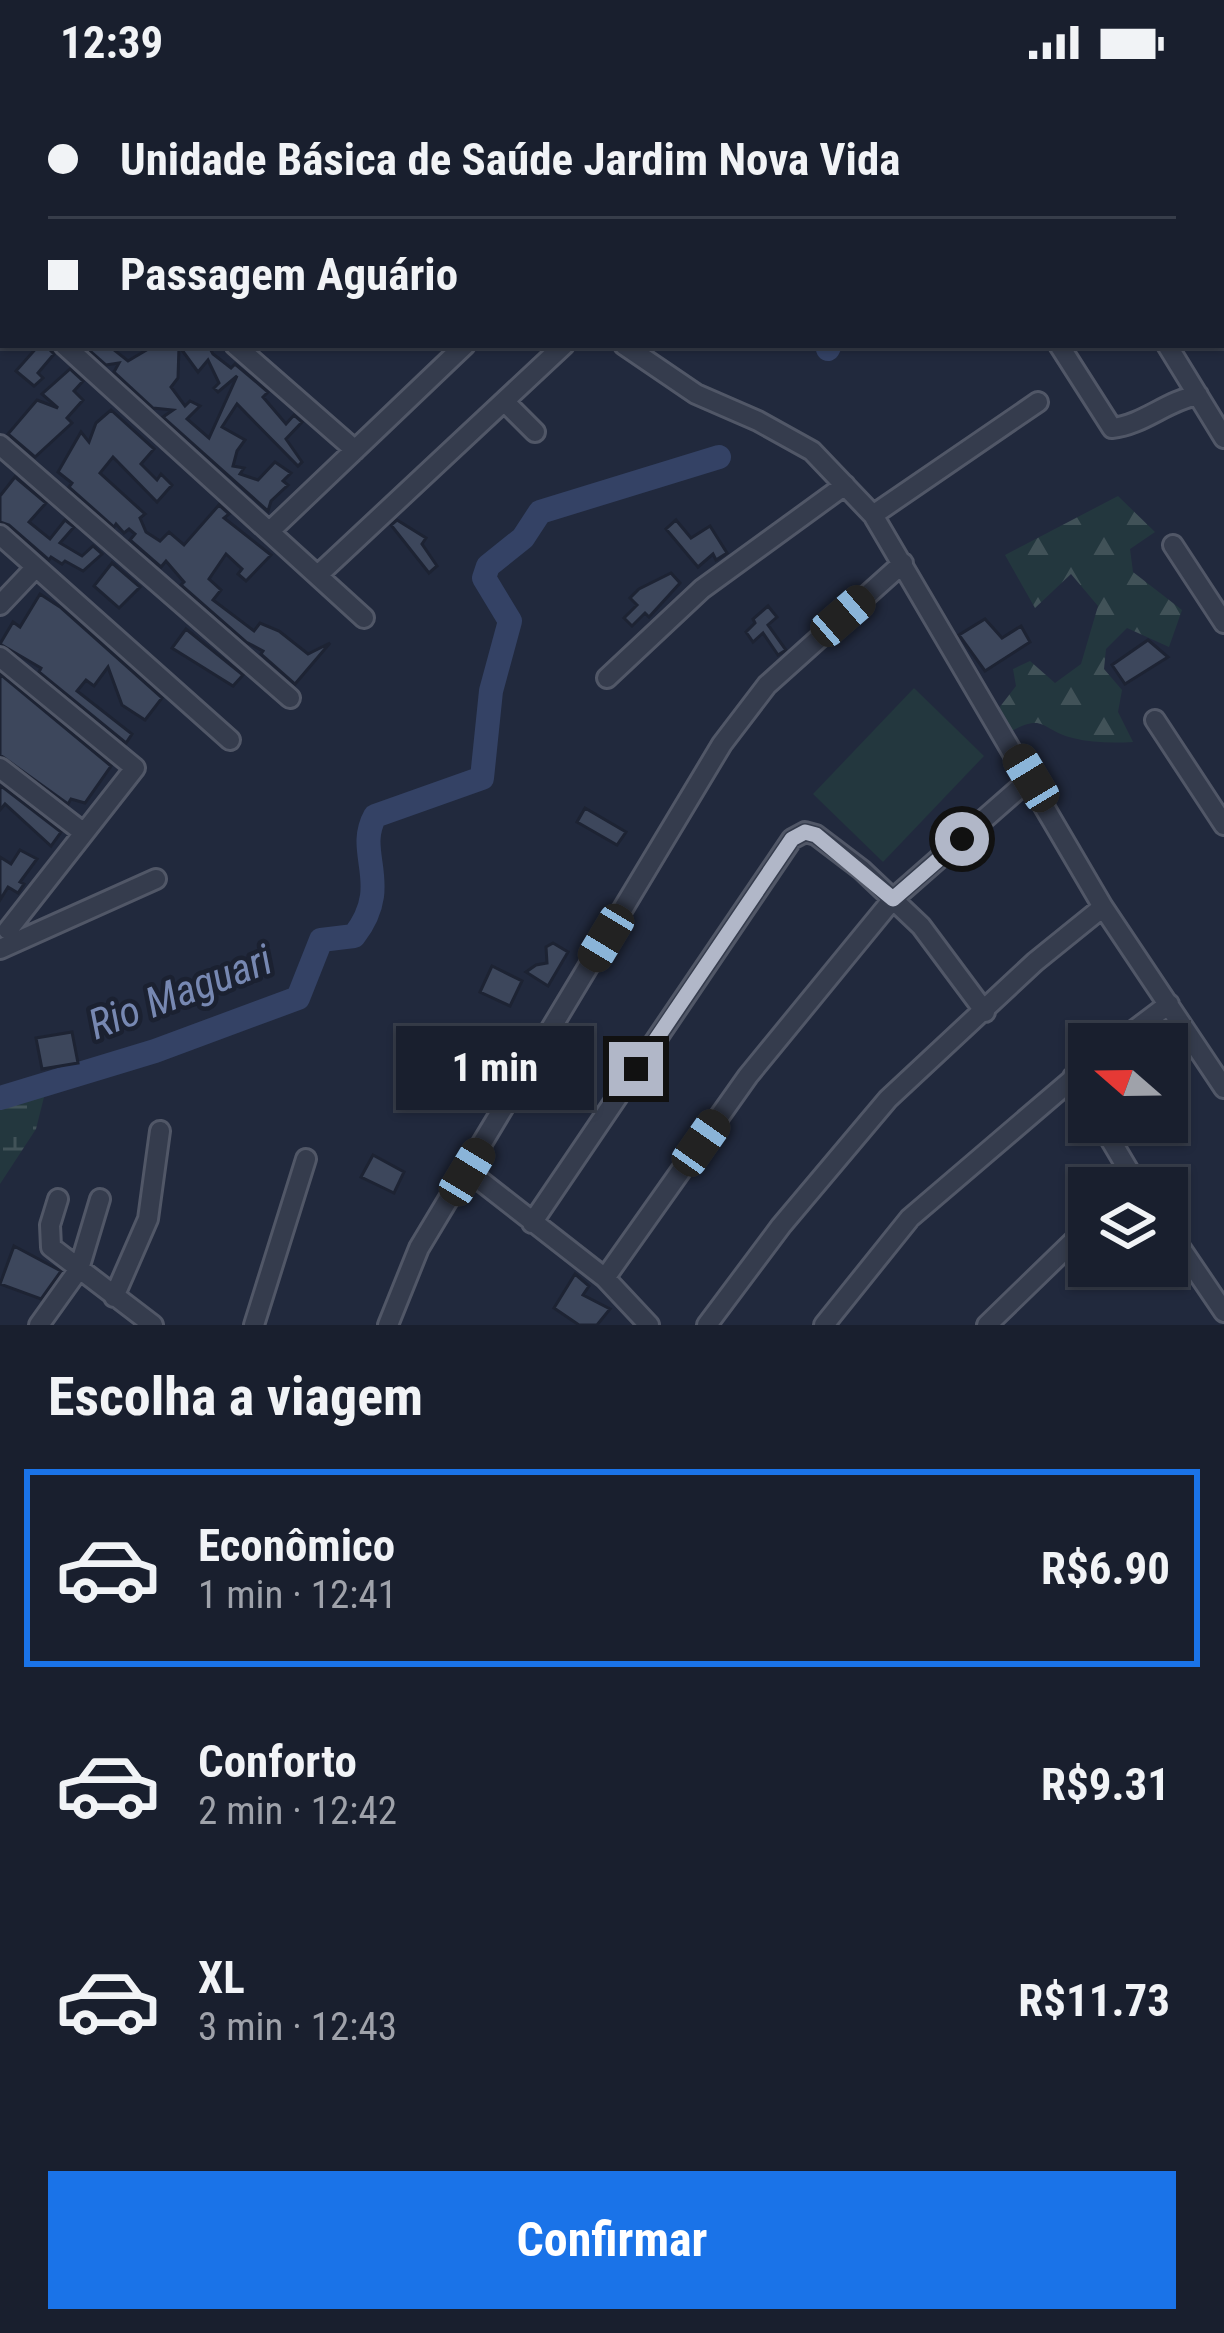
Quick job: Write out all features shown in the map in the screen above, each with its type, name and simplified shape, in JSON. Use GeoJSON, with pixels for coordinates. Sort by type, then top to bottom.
{"type":"FeatureCollection","features":[{"type":"Feature","properties":{"kind":"street"},"geometry":{"type":"LineString","coordinates":[[67,348],[364,619]]}},
{"type":"Feature","properties":{"kind":"street"},"geometry":{"type":"LineString","coordinates":[[239,348],[355,450]]}},
{"type":"Feature","properties":{"kind":"street"},"geometry":{"type":"LineString","coordinates":[[270,531],[462,348]]}},
{"type":"Feature","properties":{"kind":"street"},"geometry":{"type":"LineString","coordinates":[[319,575],[561,348]]}},
{"type":"Feature","properties":{"kind":"street"},"geometry":{"type":"LineString","coordinates":[[628,348],[696,394],[812,452],[873,515],[1031,778],[1102,907],[1224,1088]]}},
{"type":"Feature","properties":{"kind":"street"},"geometry":{"type":"LineString","coordinates":[[1061,348],[1112,428],[1177,399],[1198,395]]}},
{"type":"Feature","properties":{"kind":"street"},"geometry":{"type":"LineString","coordinates":[[1168,348],[1224,438]]}},
{"type":"Feature","properties":{"kind":"street"},"geometry":{"type":"LineString","coordinates":[[505,402],[535,432]]}},
{"type":"Feature","properties":{"kind":"street"},"geometry":{"type":"LineString","coordinates":[[873,515],[1038,402]]}},
{"type":"Feature","properties":{"kind":"street"},"geometry":{"type":"LineString","coordinates":[[0,445],[290,698]]}},
{"type":"Feature","properties":{"kind":"street"},"geometry":{"type":"LineString","coordinates":[[608,678],[702,589],[845,485]]}},
{"type":"Feature","properties":{"kind":"street"},"geometry":{"type":"LineString","coordinates":[[0,535],[230,740]]}},
{"type":"Feature","properties":{"kind":"street"},"geometry":{"type":"LineString","coordinates":[[1173,545],[1224,623]]}},
{"type":"Feature","properties":{"kind":"street"},"geometry":{"type":"LineString","coordinates":[[388,1325],[411,1263],[722,744],[767,685],[903,563]]}},
{"type":"Feature","properties":{"kind":"street"},"geometry":{"type":"LineString","coordinates":[[0,605],[36,567]]}},
{"type":"Feature","properties":{"kind":"street"},"geometry":{"type":"LineString","coordinates":[[0,656],[135,768],[6,936]]}},
{"type":"Feature","properties":{"kind":"street"},"geometry":{"type":"LineString","coordinates":[[1155,720],[1224,825]]}},
{"type":"Feature","properties":{"kind":"street"},"geometry":{"type":"LineString","coordinates":[[0,768],[84,833]]}},
{"type":"Feature","properties":{"kind":"street"},"geometry":{"type":"LineString","coordinates":[[605,1278],[748,1076],[893,899],[1031,778]]}},
{"type":"Feature","properties":{"kind":"street"},"geometry":{"type":"LineString","coordinates":[[532,1222],[792,839],[805,832],[816,835],[921,926],[985,1012]]}},
{"type":"Feature","properties":{"kind":"street"},"geometry":{"type":"LineString","coordinates":[[6,936],[156,879]]}},
{"type":"Feature","properties":{"kind":"street"},"geometry":{"type":"LineString","coordinates":[[707,1325],[781,1226],[889,1099],[1035,962],[1102,907]]}},
{"type":"Feature","properties":{"kind":"street"},"geometry":{"type":"LineString","coordinates":[[1144,1023],[1169,1004]]}},
{"type":"Feature","properties":{"kind":"street"},"geometry":{"type":"LineString","coordinates":[[824,1325],[910,1218],[1068,1082]]}},
{"type":"Feature","properties":{"kind":"street"},"geometry":{"type":"LineString","coordinates":[[114,1297],[148,1219],[160,1131]]}},
{"type":"Feature","properties":{"kind":"street"},"geometry":{"type":"LineString","coordinates":[[254,1325],[306,1159]]}},
{"type":"Feature","properties":{"kind":"street"},"geometry":{"type":"LineString","coordinates":[[467,1172],[605,1278],[650,1325]]}},
{"type":"Feature","properties":{"kind":"street"},"geometry":{"type":"LineString","coordinates":[[58,1198],[48,1242],[153,1325]]}},
{"type":"Feature","properties":{"kind":"street"},"geometry":{"type":"LineString","coordinates":[[39,1325],[79,1269],[100,1199]]}},
{"type":"Feature","properties":{"kind":"street"},"geometry":{"type":"LineString","coordinates":[[987,1325],[1068,1246]]}},
{"type":"Feature","properties":{"kind":"street"},"geometry":{"type":"LineString","coordinates":[[1188,1259],[1224,1312]]}},
{"type":"Feature","properties":{"kind":"green space"},"geometry":{"type":"Polygon","coordinates":[[[1118,496],[1155,532],[1130,549],[1133,572],[1182,610],[1169,647],[1127,628],[1106,649],[1104,669],[1122,690],[1118,712],[1133,742],[1080,740],[1037,723],[1010,732],[999,708],[1016,686],[1013,669],[1030,661],[1055,683],[1081,664],[1098,606],[1071,574],[1035,608],[1005,555],[1118,496]]]}},
{"type":"Feature","properties":{"kind":"green space"},"geometry":{"type":"Polygon","coordinates":[[[914,688],[984,756],[883,862],[813,794],[914,688]]]}},
{"type":"Feature","properties":{"kind":"green space"},"geometry":{"type":"Polygon","coordinates":[[[30,1084],[44,1097],[36,1129],[0,1184],[0,1088],[30,1084]]]}},
{"type":"Feature","properties":{"kind":"building"},"geometry":{"type":"Polygon","coordinates":[[[36,348],[48,348],[54,354],[34,386],[16,371],[36,348]]]}},
{"type":"Feature","properties":{"kind":"building"},"geometry":{"type":"Polygon","coordinates":[[[112,348],[128,361],[150,348],[179,348],[178,378],[171,387],[185,406],[190,401],[200,406],[187,419],[209,438],[237,376],[218,392],[214,388],[219,383],[208,360],[198,372],[180,348],[210,348],[268,392],[263,397],[286,424],[294,415],[302,422],[286,439],[302,462],[298,466],[237,404],[222,427],[245,440],[233,466],[244,468],[240,474],[258,480],[275,462],[291,473],[283,481],[288,485],[271,501],[268,511],[163,417],[173,410],[153,408],[114,372],[119,363],[106,365],[88,349],[112,348]]]}},
{"type":"Feature","properties":{"kind":"building"},"geometry":{"type":"Polygon","coordinates":[[[70,369],[83,381],[74,391],[83,400],[67,418],[72,423],[35,457],[8,434],[37,400],[58,408],[42,394],[70,369]]]}},
{"type":"Feature","properties":{"kind":"building"},"geometry":{"type":"Polygon","coordinates":[[[111,410],[154,449],[141,464],[157,480],[161,474],[172,485],[157,502],[113,457],[100,473],[145,514],[140,518],[146,532],[160,541],[169,532],[184,545],[219,505],[229,514],[224,518],[271,555],[246,581],[238,574],[242,569],[226,554],[209,579],[221,590],[213,600],[254,631],[260,623],[279,631],[308,654],[330,643],[295,684],[263,651],[246,642],[181,585],[184,582],[166,561],[161,567],[130,540],[135,534],[114,527],[58,472],[81,432],[89,442],[96,423],[111,410]]]}},
{"type":"Feature","properties":{"kind":"building"},"geometry":{"type":"Polygon","coordinates":[[[15,477],[46,503],[29,522],[50,539],[65,520],[74,527],[60,543],[82,556],[93,546],[102,554],[83,571],[65,561],[49,560],[0,522],[0,496],[15,477]]]}},
{"type":"Feature","properties":{"kind":"building"},"geometry":{"type":"Polygon","coordinates":[[[397,520],[426,538],[422,544],[437,566],[429,573],[391,525],[397,520]]]}},
{"type":"Feature","properties":{"kind":"building"},"geometry":{"type":"Polygon","coordinates":[[[676,520],[691,538],[710,526],[727,553],[716,560],[713,554],[698,567],[666,529],[676,520]]]}},
{"type":"Feature","properties":{"kind":"building"},"geometry":{"type":"Polygon","coordinates":[[[112,563],[140,587],[119,608],[94,586],[112,563]]]}},
{"type":"Feature","properties":{"kind":"building"},"geometry":{"type":"Polygon","coordinates":[[[671,573],[680,583],[649,617],[645,613],[632,626],[624,618],[637,605],[630,598],[671,573]]]}},
{"type":"Feature","properties":{"kind":"building"},"geometry":{"type":"Polygon","coordinates":[[[40,594],[162,698],[145,720],[122,705],[108,667],[94,686],[86,680],[77,691],[132,734],[126,743],[39,672],[41,668],[0,644],[13,622],[20,627],[40,594]]]}},
{"type":"Feature","properties":{"kind":"building"},"geometry":{"type":"Polygon","coordinates":[[[768,606],[777,617],[768,625],[786,650],[778,655],[763,633],[753,642],[746,632],[768,606]]]}},
{"type":"Feature","properties":{"kind":"building"},"geometry":{"type":"Polygon","coordinates":[[[985,619],[1002,638],[1021,626],[1030,642],[985,671],[959,635],[985,619]]]}},
{"type":"Feature","properties":{"kind":"building"},"geometry":{"type":"Polygon","coordinates":[[[186,629],[243,675],[233,686],[172,648],[186,629]]]}},
{"type":"Feature","properties":{"kind":"building"},"geometry":{"type":"Polygon","coordinates":[[[1148,640],[1168,657],[1125,684],[1112,665],[1148,640]]]}},
{"type":"Feature","properties":{"kind":"building"},"geometry":{"type":"Polygon","coordinates":[[[0,674],[111,766],[85,803],[71,799],[68,804],[0,755],[0,674]]]}},
{"type":"Feature","properties":{"kind":"building"},"geometry":{"type":"Polygon","coordinates":[[[0,785],[61,832],[51,846],[5,804],[0,810],[0,785]]]}},
{"type":"Feature","properties":{"kind":"building"},"geometry":{"type":"Polygon","coordinates":[[[585,808],[626,832],[617,845],[577,822],[585,808]]]}},
{"type":"Feature","properties":{"kind":"building"},"geometry":{"type":"Polygon","coordinates":[[[20,850],[37,859],[20,882],[24,884],[18,893],[8,887],[0,900],[0,857],[11,864],[20,850]]]}},
{"type":"Feature","properties":{"kind":"building"},"geometry":{"type":"Polygon","coordinates":[[[553,943],[568,952],[548,986],[526,972],[547,963],[546,947],[553,943]]]}},
{"type":"Feature","properties":{"kind":"building"},"geometry":{"type":"Polygon","coordinates":[[[492,966],[522,981],[510,1006],[480,992],[492,966]]]}},
{"type":"Feature","properties":{"kind":"building"},"geometry":{"type":"Polygon","coordinates":[[[72,1032],[78,1063],[42,1069],[36,1038],[72,1032]]]}},
{"type":"Feature","properties":{"kind":"building"},"geometry":{"type":"Polygon","coordinates":[[[373,1155],[404,1172],[394,1193],[361,1177],[373,1155]]]}},
{"type":"Feature","properties":{"kind":"building"},"geometry":{"type":"Polygon","coordinates":[[[14,1246],[61,1271],[41,1299],[0,1284],[14,1246]]]}},
{"type":"Feature","properties":{"kind":"building"},"geometry":{"type":"Polygon","coordinates":[[[575,1274],[589,1286],[583,1295],[610,1309],[597,1325],[579,1325],[554,1308],[575,1274]]]}},
{"type":"Feature","properties":{"kind":"waterway","name":"Rio Maguari"},"geometry":{"type":"LineString","coordinates":[[0,1098],[155,1051],[298,998],[321,940],[354,936],[366,917],[373,885],[368,843],[375,816],[482,778],[491,691],[510,621],[484,578],[488,566],[523,538],[540,512],[719,457]]}},
{"type":"Feature","properties":{"kind":"route"},"geometry":{"type":"LineString","coordinates":[[636,1069],[792,839],[805,832],[816,835],[893,899],[962,839]]}}]}
